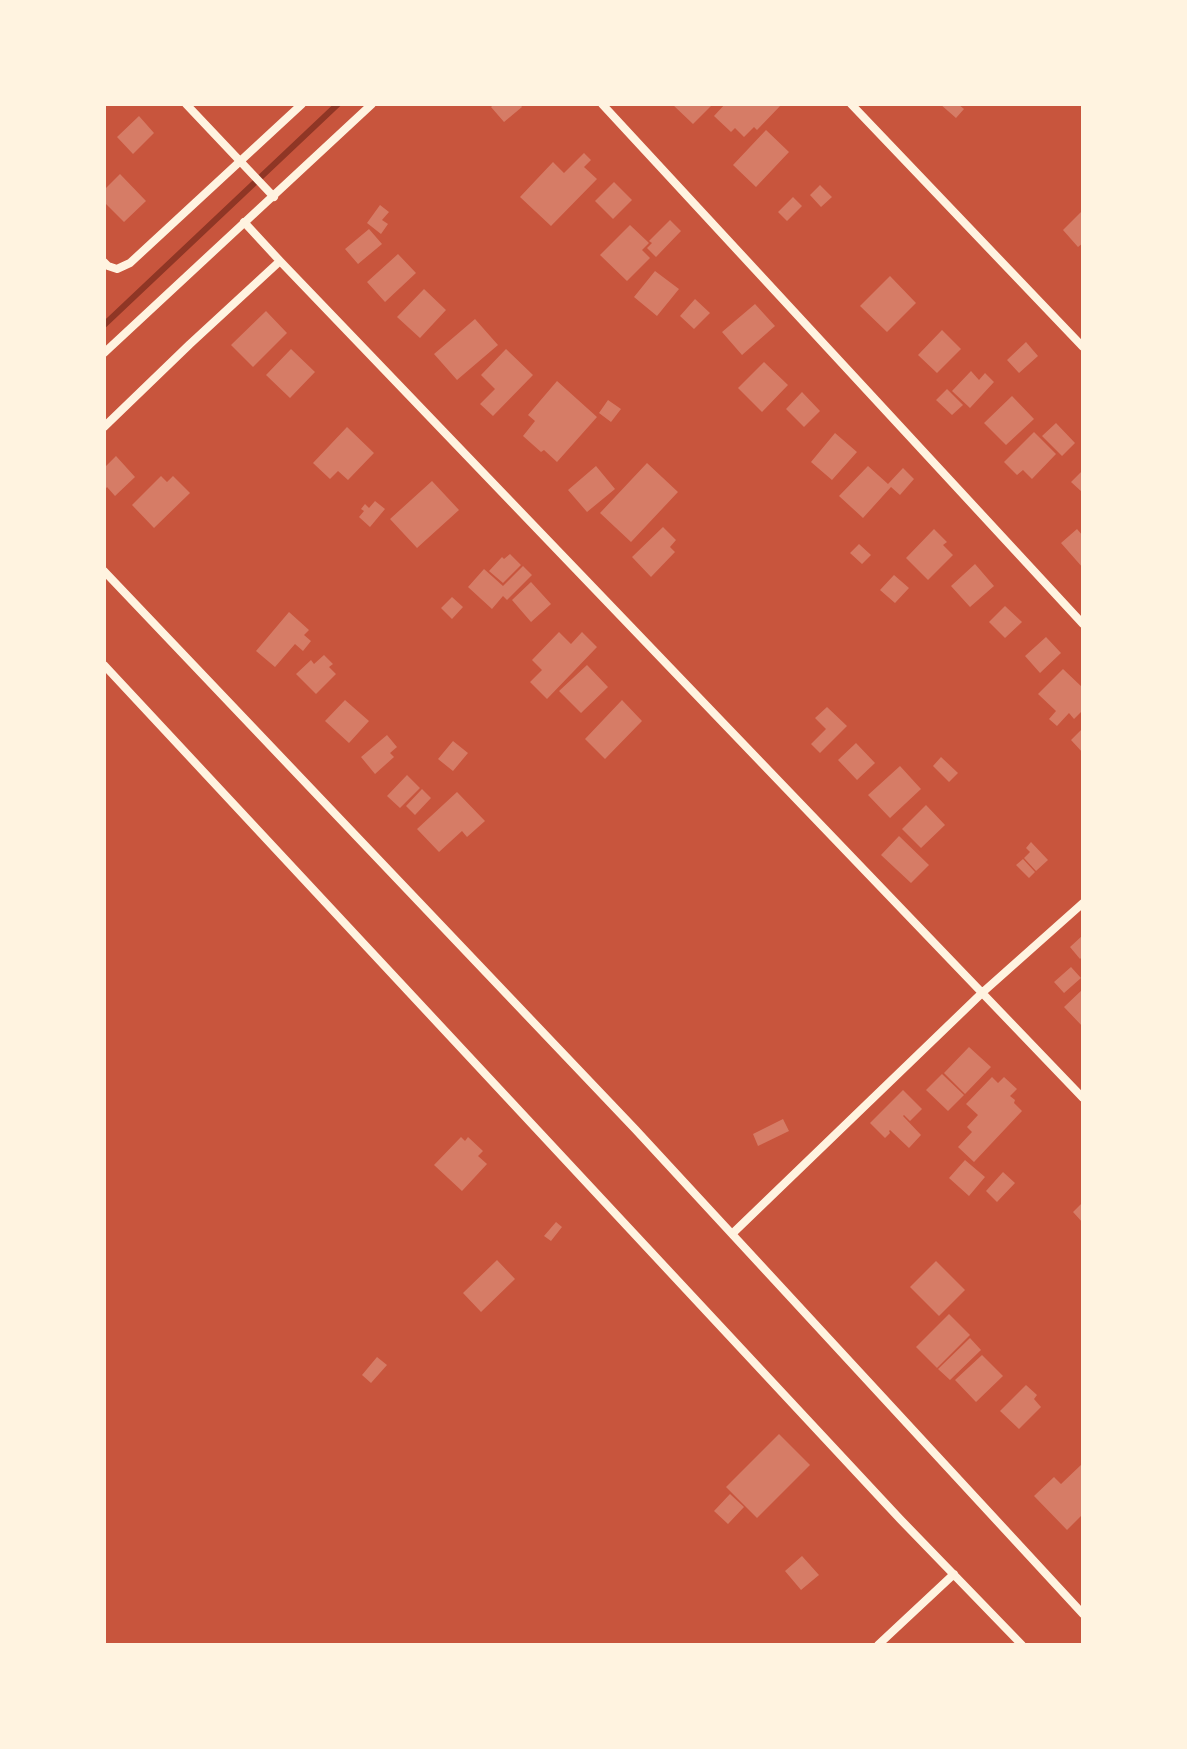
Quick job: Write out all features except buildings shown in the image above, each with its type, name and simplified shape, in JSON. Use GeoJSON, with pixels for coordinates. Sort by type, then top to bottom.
{"type":"FeatureCollection","features":[{"type":"Feature","properties":{"kind":"street"},"geometry":{"type":"LineString","coordinates":[[186,104],[274,197]]}},
{"type":"Feature","properties":{"kind":"street"},"geometry":{"type":"LineString","coordinates":[[104,262],[117,269],[130,263],[302,104]]}},
{"type":"Feature","properties":{"kind":"street"},"geometry":{"type":"LineString","coordinates":[[104,353],[372,104]]}},
{"type":"Feature","properties":{"kind":"street"},"geometry":{"type":"LineString","coordinates":[[602,104],[1083,624]]}},
{"type":"Feature","properties":{"kind":"street"},"geometry":{"type":"LineString","coordinates":[[851,104],[1083,347]]}},
{"type":"Feature","properties":{"kind":"street"},"geometry":{"type":"LineString","coordinates":[[244,222],[1083,1098]]}},
{"type":"Feature","properties":{"kind":"street"},"geometry":{"type":"LineString","coordinates":[[104,427],[280,261]]}},
{"type":"Feature","properties":{"kind":"street"},"geometry":{"type":"LineString","coordinates":[[104,571],[603,1095],[1083,1614]]}},
{"type":"Feature","properties":{"kind":"street"},"geometry":{"type":"LineString","coordinates":[[104,665],[1022,1645]]}},
{"type":"Feature","properties":{"kind":"street"},"geometry":{"type":"LineString","coordinates":[[732,1234],[983,992],[1083,903]]}},
{"type":"Feature","properties":{"kind":"street"},"geometry":{"type":"LineString","coordinates":[[878,1645],[954,1574]]}},
{"type":"Feature","properties":{"kind":"waterway"},"geometry":{"type":"LineString","coordinates":[[104,325],[338,104]]}}]}
